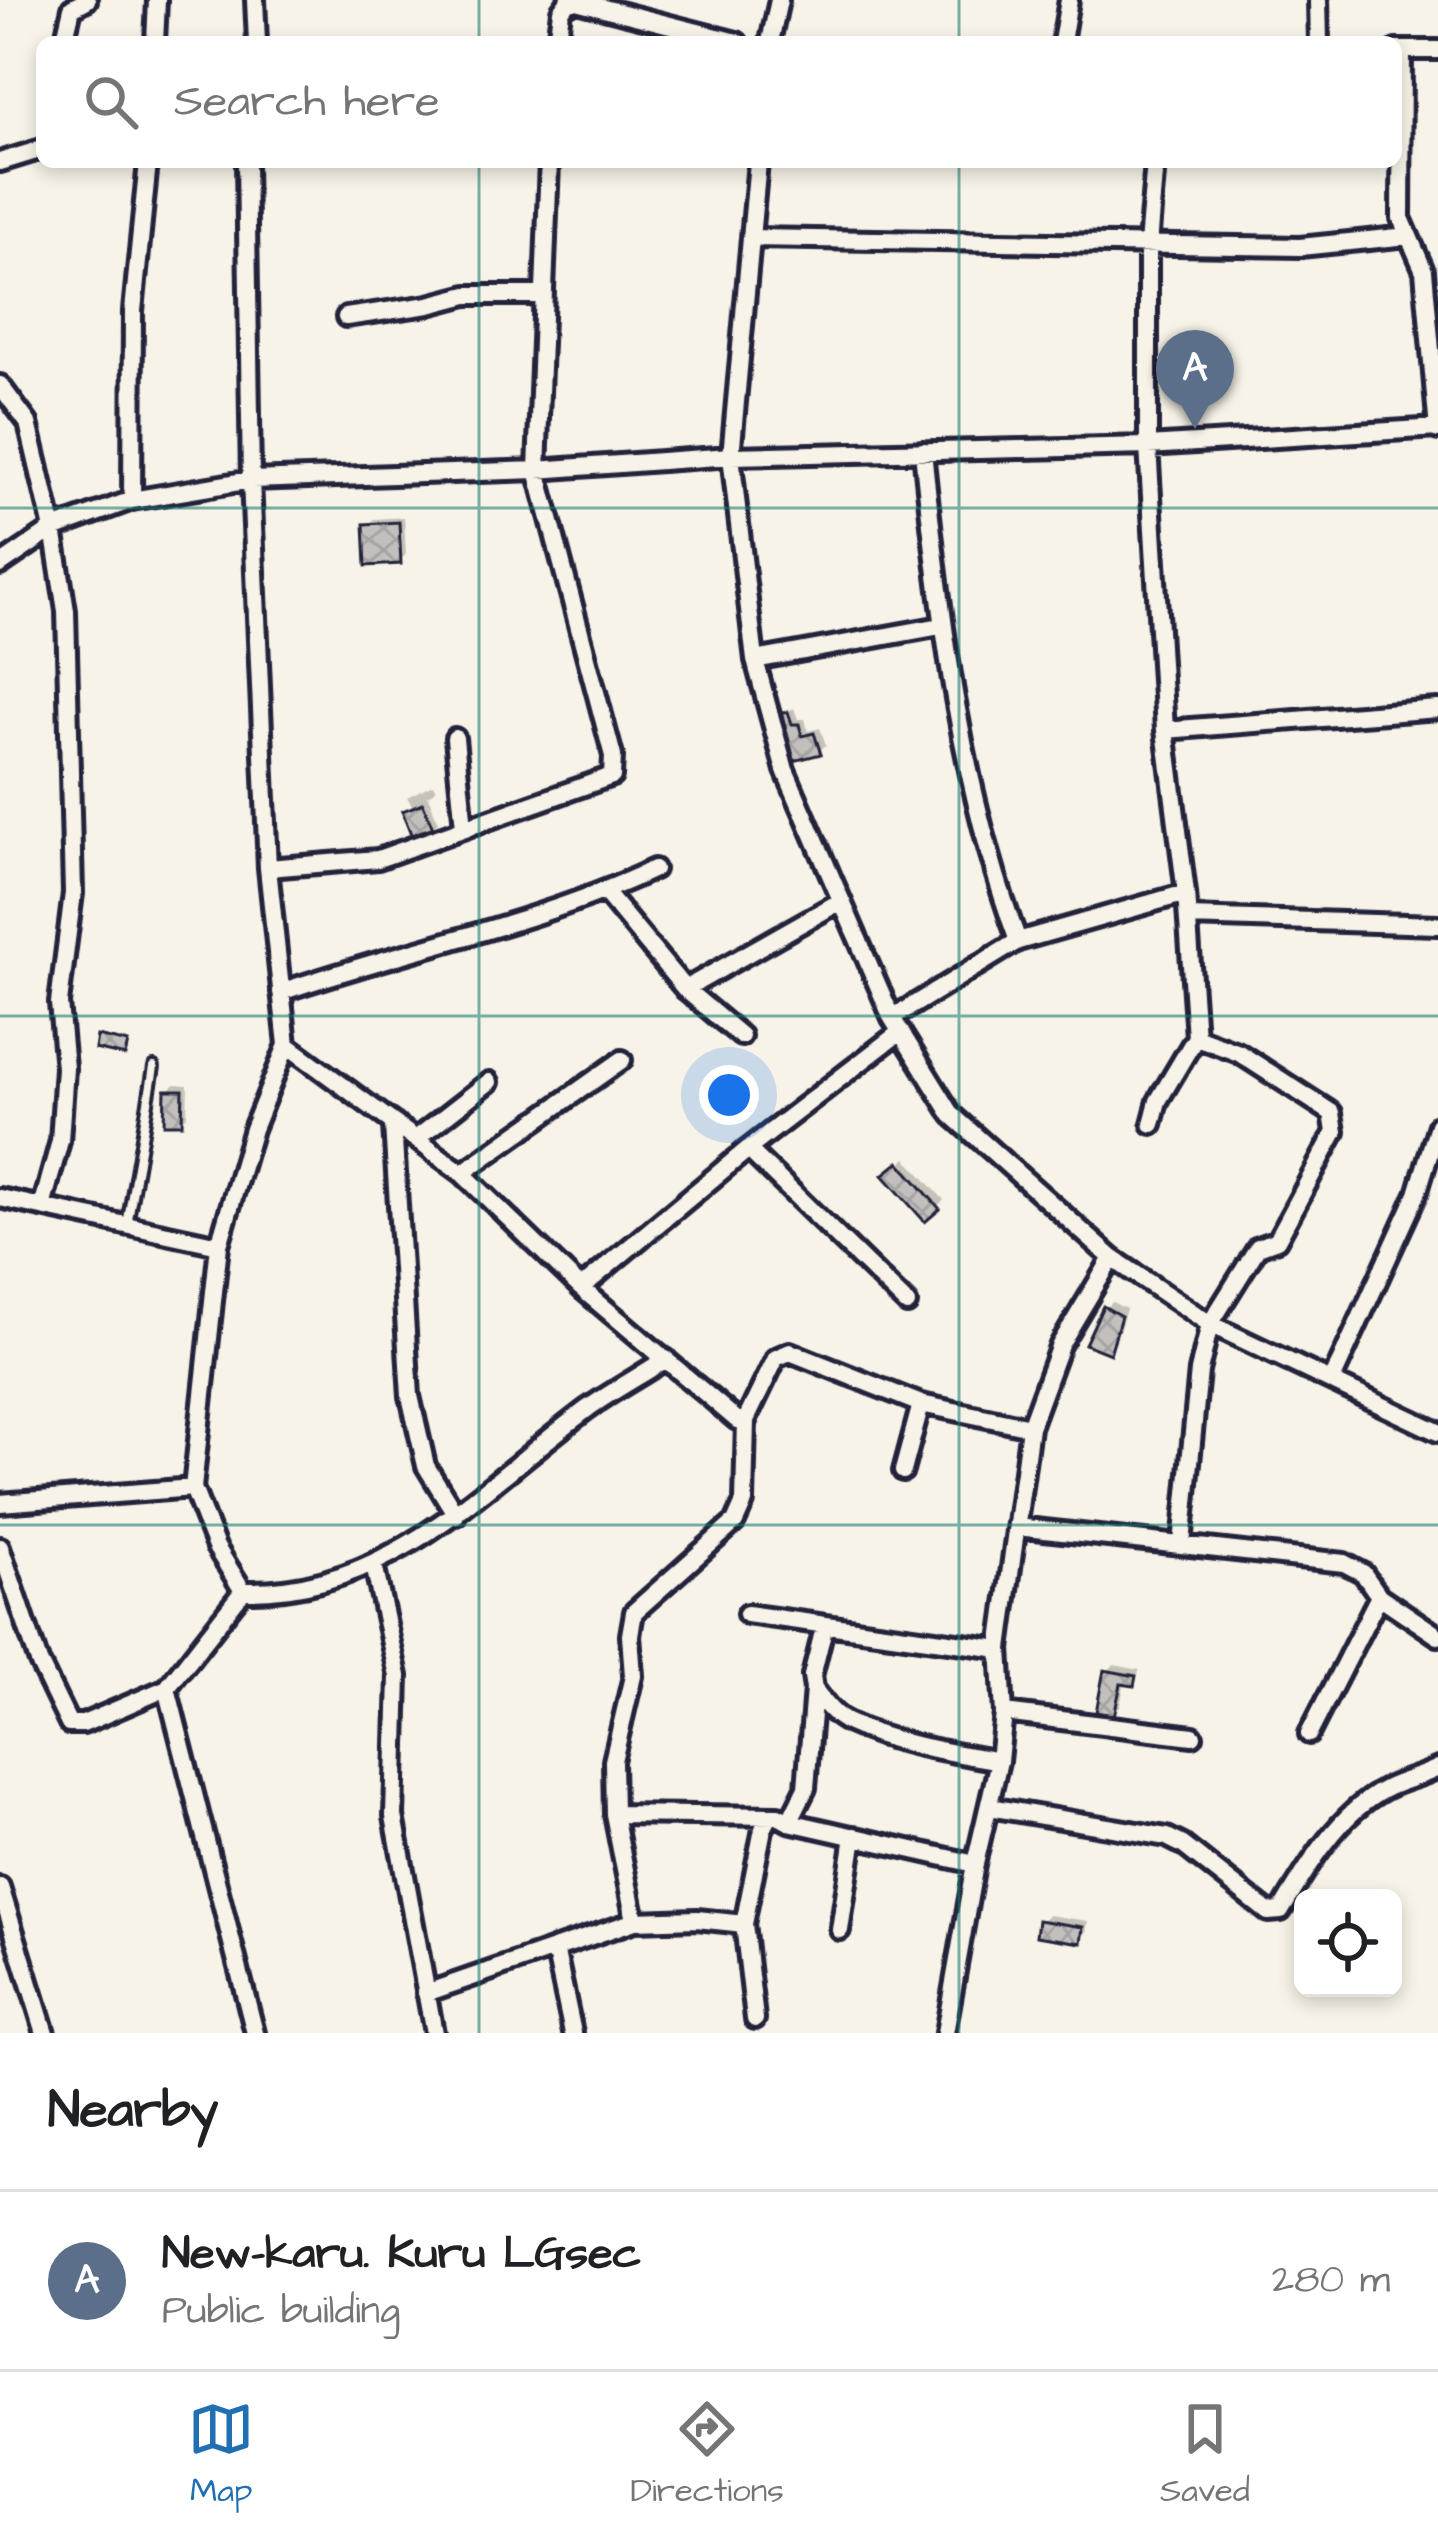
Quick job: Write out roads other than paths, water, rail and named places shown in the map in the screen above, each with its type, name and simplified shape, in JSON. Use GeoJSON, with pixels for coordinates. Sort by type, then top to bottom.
{"type":"FeatureCollection","features":[{"type":"Feature","properties":{"kind":"street"},"geometry":{"type":"LineString","coordinates":[[65,36],[72,8],[87,0]]}},
{"type":"Feature","properties":{"kind":"street"},"geometry":{"type":"LineString","coordinates":[[155,36],[157,0]]}},
{"type":"Feature","properties":{"kind":"street"},"geometry":{"type":"LineString","coordinates":[[255,0],[256,36]]}},
{"type":"Feature","properties":{"kind":"street"},"geometry":{"type":"LineString","coordinates":[[558,36],[560,11],[570,0],[713,36]]}},
{"type":"Feature","properties":{"kind":"street"},"geometry":{"type":"LineString","coordinates":[[771,36],[779,0]]}},
{"type":"Feature","properties":{"kind":"street"},"geometry":{"type":"LineString","coordinates":[[1063,36],[1069,0]]}},
{"type":"Feature","properties":{"kind":"street"},"geometry":{"type":"LineString","coordinates":[[1318,0],[1318,36]]}},
{"type":"Feature","properties":{"kind":"street"},"geometry":{"type":"LineString","coordinates":[[1402,50],[1438,50]]}},
{"type":"Feature","properties":{"kind":"street"},"geometry":{"type":"LineString","coordinates":[[0,162],[36,151]]}},
{"type":"Feature","properties":{"kind":"street"},"geometry":{"type":"LineString","coordinates":[[132,500],[133,311],[147,168]]}},
{"type":"Feature","properties":{"kind":"street"},"geometry":{"type":"LineString","coordinates":[[244,1591],[216,1547],[193,1488],[219,1245],[253,1130],[287,1045],[268,868],[251,480],[247,168]]}},
{"type":"Feature","properties":{"kind":"street"},"geometry":{"type":"LineString","coordinates":[[268,868],[377,860],[612,776],[613,756],[537,470],[549,168]]}},
{"type":"Feature","properties":{"kind":"street"},"geometry":{"type":"LineString","coordinates":[[757,168],[730,456],[754,660],[785,770],[896,1025],[952,1115],[1112,1258],[1210,1324],[1438,1432]]}},
{"type":"Feature","properties":{"kind":"street"},"geometry":{"type":"LineString","coordinates":[[1152,1124],[1158,1101],[1196,1037],[1186,893],[1165,730],[1148,446],[1148,245],[1154,168]]}},
{"type":"Feature","properties":{"kind":"street"},"geometry":{"type":"LineString","coordinates":[[0,565],[53,529],[132,500],[251,480],[537,470],[730,456],[1148,446],[1438,428],[1424,271],[1400,218],[1400,168]]}},
{"type":"Feature","properties":{"kind":"street"},"geometry":{"type":"LineString","coordinates":[[751,238],[1300,247],[1408,236]]}},
{"type":"Feature","properties":{"kind":"street"},"geometry":{"type":"LineString","coordinates":[[346,317],[466,295],[542,296]]}},
{"type":"Feature","properties":{"kind":"street"},"geometry":{"type":"LineString","coordinates":[[0,385],[28,423],[66,611],[73,893],[59,1003],[65,1068],[60,1142],[42,1207]]}},
{"type":"Feature","properties":{"kind":"street"},"geometry":{"type":"LineString","coordinates":[[923,451],[941,626],[996,882],[1018,941]]}},
{"type":"Feature","properties":{"kind":"street"},"geometry":{"type":"LineString","coordinates":[[754,660],[941,626]]}},
{"type":"Feature","properties":{"kind":"street"},"geometry":{"type":"LineString","coordinates":[[1165,730],[1438,710]]}},
{"type":"Feature","properties":{"kind":"street"},"geometry":{"type":"LineString","coordinates":[[455,738],[464,827]]}},
{"type":"Feature","properties":{"kind":"street"},"geometry":{"type":"LineString","coordinates":[[281,992],[605,892],[654,869]]}},
{"type":"Feature","properties":{"kind":"street"},"geometry":{"type":"LineString","coordinates":[[605,892],[685,988],[741,1036]]}},
{"type":"Feature","properties":{"kind":"street"},"geometry":{"type":"LineString","coordinates":[[581,1288],[896,1025],[1018,941],[1186,893]]}},
{"type":"Feature","properties":{"kind":"street"},"geometry":{"type":"LineString","coordinates":[[685,988],[842,902]]}},
{"type":"Feature","properties":{"kind":"street"},"geometry":{"type":"LineString","coordinates":[[1188,917],[1438,925]]}},
{"type":"Feature","properties":{"kind":"street"},"geometry":{"type":"LineString","coordinates":[[1182,1544],[1198,1371],[1210,1324],[1258,1247],[1277,1240],[1335,1132],[1332,1113],[1239,1053],[1196,1037]]}},
{"type":"Feature","properties":{"kind":"street"},"geometry":{"type":"LineString","coordinates":[[287,1045],[462,1173],[581,1288],[737,1420],[752,1415],[776,1358],[790,1352],[921,1404],[1030,1426]]}},
{"type":"Feature","properties":{"kind":"street"},"geometry":{"type":"LineString","coordinates":[[462,1173],[622,1060]]}},
{"type":"Feature","properties":{"kind":"street"},"geometry":{"type":"LineString","coordinates":[[417,1138],[489,1082]]}},
{"type":"Feature","properties":{"kind":"street"},"geometry":{"type":"LineString","coordinates":[[393,1125],[410,1396],[426,1466],[456,1515]]}},
{"type":"Feature","properties":{"kind":"street"},"geometry":{"type":"LineString","coordinates":[[1332,1379],[1417,1194],[1438,1125]]}},
{"type":"Feature","properties":{"kind":"street"},"geometry":{"type":"LineString","coordinates":[[748,1149],[907,1304]]}},
{"type":"Feature","properties":{"kind":"street"},"geometry":{"type":"LineString","coordinates":[[0,1198],[219,1245]]}},
{"type":"Feature","properties":{"kind":"street"},"geometry":{"type":"LineString","coordinates":[[945,2033],[999,1761],[1004,1713],[1000,1649],[1030,1426],[1060,1345],[1112,1258]]}},
{"type":"Feature","properties":{"kind":"street"},"geometry":{"type":"LineString","coordinates":[[244,1591],[283,1592],[374,1565],[456,1515],[589,1408],[665,1359]]}},
{"type":"Feature","properties":{"kind":"street"},"geometry":{"type":"LineString","coordinates":[[903,1471],[921,1404]]}},
{"type":"Feature","properties":{"kind":"street"},"geometry":{"type":"LineString","coordinates":[[635,1921],[614,1814],[614,1761],[633,1676],[630,1635],[634,1612],[735,1522],[744,1502],[746,1420]]}},
{"type":"Feature","properties":{"kind":"street"},"geometry":{"type":"LineString","coordinates":[[0,1503],[193,1488]]}},
{"type":"Feature","properties":{"kind":"street"},"geometry":{"type":"LineString","coordinates":[[1017,1527],[1344,1563],[1363,1573],[1379,1596],[1438,1636]]}},
{"type":"Feature","properties":{"kind":"street"},"geometry":{"type":"LineString","coordinates":[[0,1547],[39,1662],[69,1724],[83,1724],[167,1688],[244,1591]]}},
{"type":"Feature","properties":{"kind":"street"},"geometry":{"type":"LineString","coordinates":[[374,1565],[398,1676],[394,1816],[434,2033]]}},
{"type":"Feature","properties":{"kind":"street"},"geometry":{"type":"LineString","coordinates":[[1309,1734],[1379,1596]]}},
{"type":"Feature","properties":{"kind":"street"},"geometry":{"type":"LineString","coordinates":[[747,1614],[1000,1649]]}},
{"type":"Feature","properties":{"kind":"street"},"geometry":{"type":"LineString","coordinates":[[789,1822],[806,1788],[812,1676],[824,1628]]}},
{"type":"Feature","properties":{"kind":"street"},"geometry":{"type":"LineString","coordinates":[[167,1688],[255,2033]]}},
{"type":"Feature","properties":{"kind":"street"},"geometry":{"type":"LineString","coordinates":[[814,1689],[848,1723],[944,1751],[999,1761]]}},
{"type":"Feature","properties":{"kind":"street"},"geometry":{"type":"LineString","coordinates":[[812,1717],[833,1713]]}},
{"type":"Feature","properties":{"kind":"street"},"geometry":{"type":"LineString","coordinates":[[1004,1713],[1193,1736]]}},
{"type":"Feature","properties":{"kind":"street"},"geometry":{"type":"LineString","coordinates":[[989,1807],[1167,1837],[1268,1912],[1281,1911],[1305,1870],[1349,1816],[1385,1789],[1438,1768]]}},
{"type":"Feature","properties":{"kind":"street"},"geometry":{"type":"LineString","coordinates":[[614,1814],[778,1816],[975,1864]]}},
{"type":"Feature","properties":{"kind":"street"},"geometry":{"type":"LineString","coordinates":[[755,2020],[744,1924],[763,1829],[770,1816]]}},
{"type":"Feature","properties":{"kind":"street"},"geometry":{"type":"LineString","coordinates":[[840,1930],[854,1836]]}},
{"type":"Feature","properties":{"kind":"street"},"geometry":{"type":"LineString","coordinates":[[0,1887],[46,2033]]}},
{"type":"Feature","properties":{"kind":"street"},"geometry":{"type":"LineString","coordinates":[[426,1993],[635,1921],[697,1919],[744,1924]]}},
{"type":"Feature","properties":{"kind":"street"},"geometry":{"type":"LineString","coordinates":[[555,1948],[573,2033]]}},
{"type":"Feature","properties":{"kind":"lane"},"geometry":{"type":"LineString","coordinates":[[127,1225],[154,1067]]}},
{"type":"Feature","properties":{"kind":"place","name":"New-karu. Kuru LGsec"},"geometry":{"type":"Point","coordinates":[1195,429]}}]}
